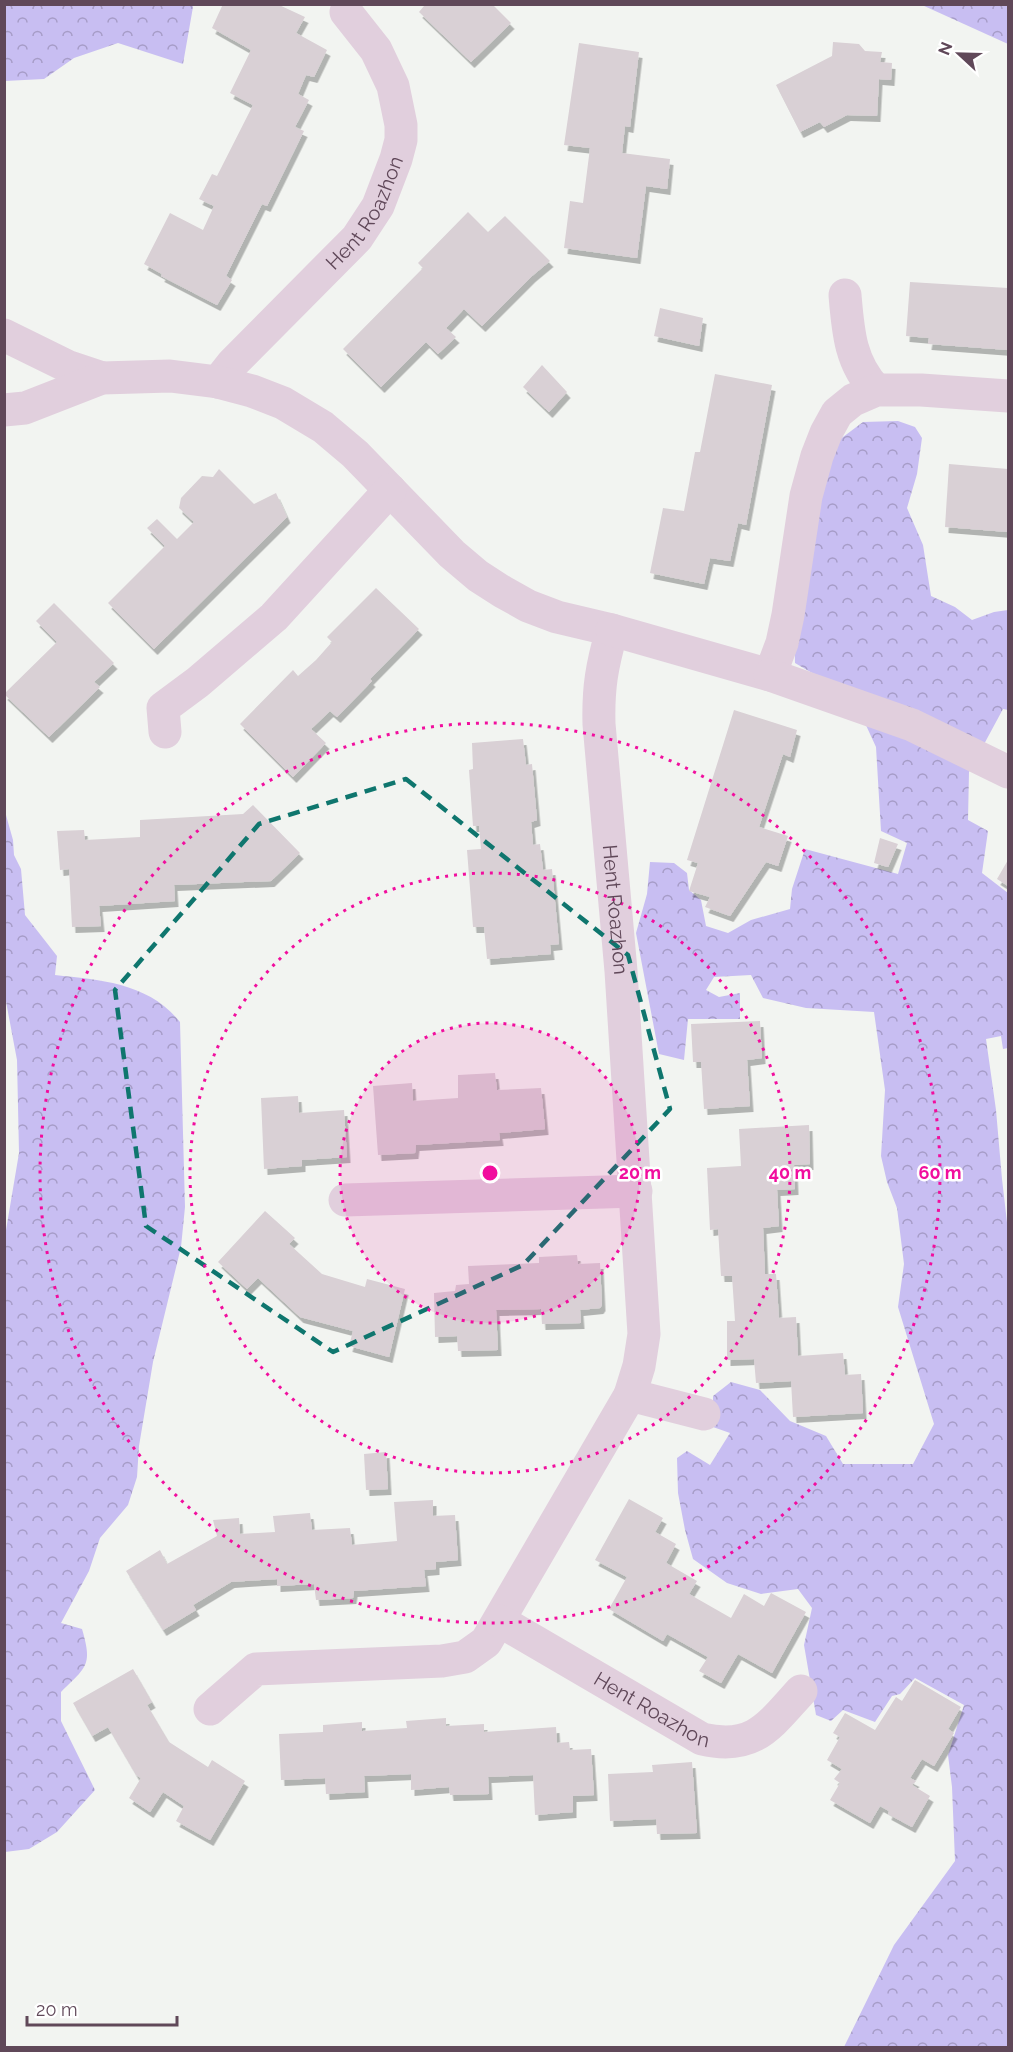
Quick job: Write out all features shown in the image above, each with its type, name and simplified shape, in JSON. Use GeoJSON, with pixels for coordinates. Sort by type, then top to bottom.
{"type":"FeatureCollection","features":[{"type":"Feature","properties":{"kind":"street","name":"Hent Roazhon"},"geometry":{"type":"LineString","coordinates":[[218,382],[233,363],[357,238],[378,206],[396,159],[401,140],[401,125],[393,86],[376,50],[346,12]]}},
{"type":"Feature","properties":{"kind":"street"},"geometry":{"type":"LineString","coordinates":[[845,295],[848,335],[857,364],[864,378],[876,390]]}},
{"type":"Feature","properties":{"kind":"street"},"geometry":{"type":"LineString","coordinates":[[4,335],[69,368],[102,378]]}},
{"type":"Feature","properties":{"kind":"street"},"geometry":{"type":"LineString","coordinates":[[4,410],[25,408],[102,378],[151,376],[218,382],[269,397],[308,417],[355,454],[452,554],[478,576],[528,606],[556,617],[612,630],[770,675],[912,725],[1008,772]]}},
{"type":"Feature","properties":{"kind":"street"},"geometry":{"type":"LineString","coordinates":[[770,675],[782,643],[806,496],[816,456],[837,413],[853,400],[876,390],[921,390],[1008,396]]}},
{"type":"Feature","properties":{"kind":"street"},"geometry":{"type":"LineString","coordinates":[[165,732],[163,708],[198,682],[274,617],[390,490]]}},
{"type":"Feature","properties":{"kind":"street","name":"Hent Roazhon"},"geometry":{"type":"LineString","coordinates":[[210,1709],[256,1669],[442,1661],[465,1657],[486,1642],[630,1395],[639,1366],[644,1334],[621,971],[598,692],[612,630]]}},
{"type":"Feature","properties":{"kind":"street"},"geometry":{"type":"LineString","coordinates":[[345,1200],[636,1191]]}},
{"type":"Feature","properties":{"kind":"street"},"geometry":{"type":"LineString","coordinates":[[630,1395],[704,1414]]}},
{"type":"Feature","properties":{"kind":"street","name":"Hent Roazhon"},"geometry":{"type":"LineString","coordinates":[[500,1621],[702,1739],[721,1743],[757,1736],[773,1723],[801,1691]]}},
{"type":"Feature","properties":{"kind":"highlighted area"},"geometry":{"type":"Polygon","coordinates":[[[406,779],[628,955],[670,1109],[523,1265],[333,1352],[146,1226],[115,990],[259,824],[406,779]]]}},
{"type":"Feature","properties":{"kind":"green space"},"geometry":{"type":"Polygon","coordinates":[[[5,4],[192,4],[193,7],[183,64],[118,43],[74,58],[44,79],[5,81],[5,4]]]}},
{"type":"Feature","properties":{"kind":"green space"},"geometry":{"type":"Polygon","coordinates":[[[922,5],[1008,5],[1008,44],[922,5]]]}},
{"type":"Feature","properties":{"kind":"green space"},"geometry":{"type":"Polygon","coordinates":[[[898,421],[915,427],[922,438],[917,474],[907,508],[923,545],[931,596],[955,607],[972,620],[994,612],[1008,610],[1008,710],[1003,709],[969,772],[968,820],[988,831],[982,873],[1008,893],[1008,1048],[1003,1049],[1001,1036],[986,1039],[996,1110],[1008,1231],[1008,2047],[844,2047],[894,1945],[955,1861],[952,1787],[948,1755],[964,1705],[915,1678],[900,1694],[892,1696],[875,1722],[843,1710],[831,1721],[816,1715],[804,1645],[812,1608],[798,1589],[761,1594],[727,1583],[693,1559],[678,1493],[677,1458],[687,1451],[710,1465],[730,1433],[713,1427],[713,1396],[731,1382],[760,1390],[790,1421],[826,1436],[843,1464],[913,1464],[934,1424],[898,1307],[904,1264],[897,1208],[887,1182],[881,1156],[885,1090],[874,1012],[806,1008],[763,998],[751,975],[714,977],[706,990],[719,997],[740,993],[740,1019],[688,1019],[684,1060],[659,1054],[636,933],[647,894],[650,862],[674,863],[687,873],[689,890],[701,900],[706,926],[728,933],[751,920],[790,909],[792,889],[805,849],[898,874],[907,843],[881,831],[876,747],[853,697],[795,663],[795,636],[803,581],[835,443],[863,422],[898,421]]]}},
{"type":"Feature","properties":{"kind":"green space"},"geometry":{"type":"Polygon","coordinates":[[[4,808],[13,840],[14,855],[21,869],[25,915],[57,956],[55,975],[107,982],[139,991],[168,1009],[180,1022],[185,1207],[181,1247],[153,1362],[139,1446],[137,1477],[128,1505],[100,1538],[89,1571],[61,1623],[82,1629],[85,1641],[87,1659],[85,1665],[61,1692],[61,1721],[95,1790],[57,1832],[29,1849],[5,1852],[4,1242],[19,1153],[17,1060],[4,991],[4,808]]]}},
{"type":"Feature","properties":{"kind":"building"},"geometry":{"type":"Polygon","coordinates":[[[223,4],[277,4],[305,17],[296,33],[327,50],[314,77],[306,75],[298,94],[309,100],[295,127],[304,131],[267,206],[262,204],[226,276],[232,280],[217,305],[161,276],[162,274],[144,264],[170,213],[203,230],[214,206],[199,199],[212,174],[217,176],[253,105],[230,93],[251,50],[212,28],[223,4]]]}},
{"type":"Feature","properties":{"kind":"building"},"geometry":{"type":"Polygon","coordinates":[[[423,4],[492,4],[511,23],[471,62],[419,12],[423,4]]]}},
{"type":"Feature","properties":{"kind":"building"},"geometry":{"type":"Polygon","coordinates":[[[833,42],[859,44],[865,51],[882,52],[880,62],[892,63],[891,80],[879,79],[877,116],[847,115],[824,127],[820,122],[800,132],[776,85],[832,56],[833,42]]]}},
{"type":"Feature","properties":{"kind":"building"},"geometry":{"type":"Polygon","coordinates":[[[579,43],[639,52],[630,127],[625,126],[622,153],[670,159],[667,189],[646,186],[637,258],[564,248],[570,201],[583,203],[590,148],[564,145],[579,43]]]}},
{"type":"Feature","properties":{"kind":"building"},"geometry":{"type":"Polygon","coordinates":[[[468,212],[488,232],[505,216],[550,261],[482,326],[464,309],[446,328],[456,337],[438,354],[426,342],[381,387],[343,349],[423,268],[418,263],[468,212]]]}},
{"type":"Feature","properties":{"kind":"building"},"geometry":{"type":"Polygon","coordinates":[[[910,282],[1008,288],[1008,350],[928,344],[929,338],[906,336],[910,282]]]}},
{"type":"Feature","properties":{"kind":"building"},"geometry":{"type":"Polygon","coordinates":[[[660,308],[703,318],[699,346],[654,336],[660,308]]]}},
{"type":"Feature","properties":{"kind":"building"},"geometry":{"type":"Polygon","coordinates":[[[542,365],[567,392],[549,412],[523,387],[542,365]]]}},
{"type":"Feature","properties":{"kind":"building"},"geometry":{"type":"Polygon","coordinates":[[[715,374],[772,385],[746,525],[738,523],[730,561],[710,558],[704,584],[650,573],[663,508],[684,511],[695,452],[700,452],[715,374]]]}},
{"type":"Feature","properties":{"kind":"building"},"geometry":{"type":"Polygon","coordinates":[[[949,464],[1008,469],[1008,532],[945,527],[949,464]]]}},
{"type":"Feature","properties":{"kind":"building"},"geometry":{"type":"Polygon","coordinates":[[[219,469],[254,504],[276,493],[287,517],[154,649],[108,603],[165,546],[147,528],[157,519],[177,539],[194,522],[179,508],[181,498],[202,476],[213,477],[219,469]]]}},
{"type":"Feature","properties":{"kind":"building"},"geometry":{"type":"Polygon","coordinates":[[[376,588],[419,629],[337,717],[330,711],[311,729],[326,743],[293,777],[240,724],[293,670],[298,676],[316,660],[332,642],[327,637],[376,588]]]}},
{"type":"Feature","properties":{"kind":"building"},"geometry":{"type":"Polygon","coordinates":[[[54,603],[114,663],[94,682],[100,687],[49,737],[4,694],[57,642],[36,621],[54,603]]]}},
{"type":"Feature","properties":{"kind":"building"},"geometry":{"type":"Polygon","coordinates":[[[734,710],[797,730],[790,757],[783,754],[759,827],[788,836],[778,866],[766,862],[730,916],[705,907],[710,897],[689,891],[698,863],[687,860],[734,710]]]}},
{"type":"Feature","properties":{"kind":"building"},"geometry":{"type":"Polygon","coordinates":[[[523,739],[526,765],[532,764],[537,820],[531,822],[533,845],[540,844],[543,870],[552,869],[559,944],[550,945],[551,954],[487,959],[484,927],[473,927],[467,850],[481,849],[479,826],[473,826],[469,770],[473,769],[472,743],[523,739]]]}},
{"type":"Feature","properties":{"kind":"building"},"geometry":{"type":"Polygon","coordinates":[[[253,805],[300,853],[271,881],[174,885],[175,901],[99,906],[101,926],[72,927],[69,869],[60,870],[57,831],[84,830],[85,840],[140,837],[140,820],[243,814],[253,805]]]}},
{"type":"Feature","properties":{"kind":"building"},"geometry":{"type":"Polygon","coordinates":[[[880,838],[898,844],[888,867],[874,863],[880,838]]]}},
{"type":"Feature","properties":{"kind":"building"},"geometry":{"type":"Polygon","coordinates":[[[1008,860],[1008,886],[997,879],[1008,860]]]}},
{"type":"Feature","properties":{"kind":"building"},"geometry":{"type":"Polygon","coordinates":[[[760,1021],[762,1058],[747,1060],[750,1106],[704,1109],[701,1062],[693,1062],[691,1024],[760,1021]]]}},
{"type":"Feature","properties":{"kind":"building"},"geometry":{"type":"Polygon","coordinates":[[[495,1073],[497,1090],[541,1088],[545,1129],[499,1133],[500,1140],[416,1145],[415,1153],[378,1155],[373,1086],[412,1083],[413,1101],[458,1098],[458,1075],[495,1073]]]}},
{"type":"Feature","properties":{"kind":"building"},"geometry":{"type":"Polygon","coordinates":[[[298,1096],[299,1113],[344,1110],[347,1157],[302,1160],[302,1166],[264,1169],[261,1098],[298,1096]]]}},
{"type":"Feature","properties":{"kind":"building"},"geometry":{"type":"Polygon","coordinates":[[[809,1125],[810,1164],[794,1165],[795,1189],[777,1190],[779,1226],[763,1228],[765,1274],[776,1274],[779,1318],[796,1317],[798,1356],[843,1353],[845,1375],[861,1374],[863,1413],[793,1417],[791,1381],[756,1383],[754,1359],[727,1360],[727,1321],[735,1321],[732,1276],[721,1276],[718,1229],[710,1230],[707,1168],[741,1166],[739,1129],[809,1125]]]}},
{"type":"Feature","properties":{"kind":"building"},"geometry":{"type":"Polygon","coordinates":[[[265,1211],[295,1238],[289,1244],[322,1274],[365,1287],[367,1279],[405,1289],[389,1357],[349,1346],[353,1331],[300,1317],[258,1278],[247,1289],[218,1262],[265,1211]]]}},
{"type":"Feature","properties":{"kind":"building"},"geometry":{"type":"Polygon","coordinates":[[[577,1255],[578,1264],[600,1263],[602,1305],[600,1308],[580,1310],[581,1323],[542,1324],[541,1309],[496,1310],[498,1350],[458,1351],[457,1336],[435,1337],[434,1293],[455,1291],[456,1285],[469,1284],[468,1266],[539,1263],[539,1257],[577,1255]]]}},
{"type":"Feature","properties":{"kind":"building"},"geometry":{"type":"Polygon","coordinates":[[[386,1452],[388,1489],[366,1490],[364,1454],[386,1452]]]}},
{"type":"Feature","properties":{"kind":"building"},"geometry":{"type":"Polygon","coordinates":[[[629,1499],[663,1518],[655,1532],[676,1544],[666,1563],[697,1581],[689,1594],[731,1618],[744,1594],[764,1606],[771,1593],[806,1612],[772,1673],[738,1654],[721,1683],[699,1671],[708,1657],[667,1634],[663,1641],[609,1609],[627,1577],[595,1560],[629,1499]]]}},
{"type":"Feature","properties":{"kind":"building"},"geometry":{"type":"Polygon","coordinates":[[[433,1500],[433,1516],[455,1515],[458,1560],[436,1562],[436,1569],[424,1570],[426,1586],[354,1591],[353,1598],[316,1600],[314,1584],[277,1586],[277,1579],[231,1582],[193,1605],[196,1610],[163,1630],[126,1571],[160,1550],[167,1564],[217,1536],[213,1520],[239,1518],[240,1534],[275,1532],[273,1516],[310,1513],[312,1530],[350,1528],[352,1545],[397,1541],[394,1502],[433,1500]]]}},
{"type":"Feature","properties":{"kind":"building"},"geometry":{"type":"Polygon","coordinates":[[[133,1669],[152,1702],[147,1705],[169,1742],[208,1767],[212,1760],[245,1781],[210,1840],[176,1821],[184,1806],[163,1792],[150,1812],[129,1798],[141,1778],[136,1775],[108,1727],[92,1736],[73,1703],[133,1669]]]}},
{"type":"Feature","properties":{"kind":"building"},"geometry":{"type":"Polygon","coordinates":[[[915,1680],[961,1707],[948,1729],[954,1733],[934,1766],[922,1759],[910,1778],[916,1781],[912,1785],[930,1796],[912,1827],[888,1814],[889,1811],[880,1806],[870,1823],[830,1800],[840,1783],[834,1779],[842,1769],[827,1760],[840,1737],[833,1733],[845,1713],[875,1730],[896,1697],[902,1701],[915,1680]]]}},
{"type":"Feature","properties":{"kind":"building"},"geometry":{"type":"Polygon","coordinates":[[[446,1718],[446,1726],[484,1724],[484,1732],[556,1727],[557,1743],[569,1742],[570,1750],[591,1749],[594,1795],[573,1796],[573,1812],[535,1815],[533,1775],[488,1777],[489,1794],[450,1795],[449,1787],[411,1790],[411,1774],[364,1776],[365,1792],[326,1794],[325,1778],[281,1780],[279,1734],[323,1732],[323,1725],[362,1722],[362,1731],[407,1728],[406,1721],[446,1718]]]}},
{"type":"Feature","properties":{"kind":"building"},"geometry":{"type":"Polygon","coordinates":[[[692,1762],[697,1833],[657,1834],[656,1819],[610,1821],[608,1774],[653,1772],[652,1765],[692,1762]]]}}]}
